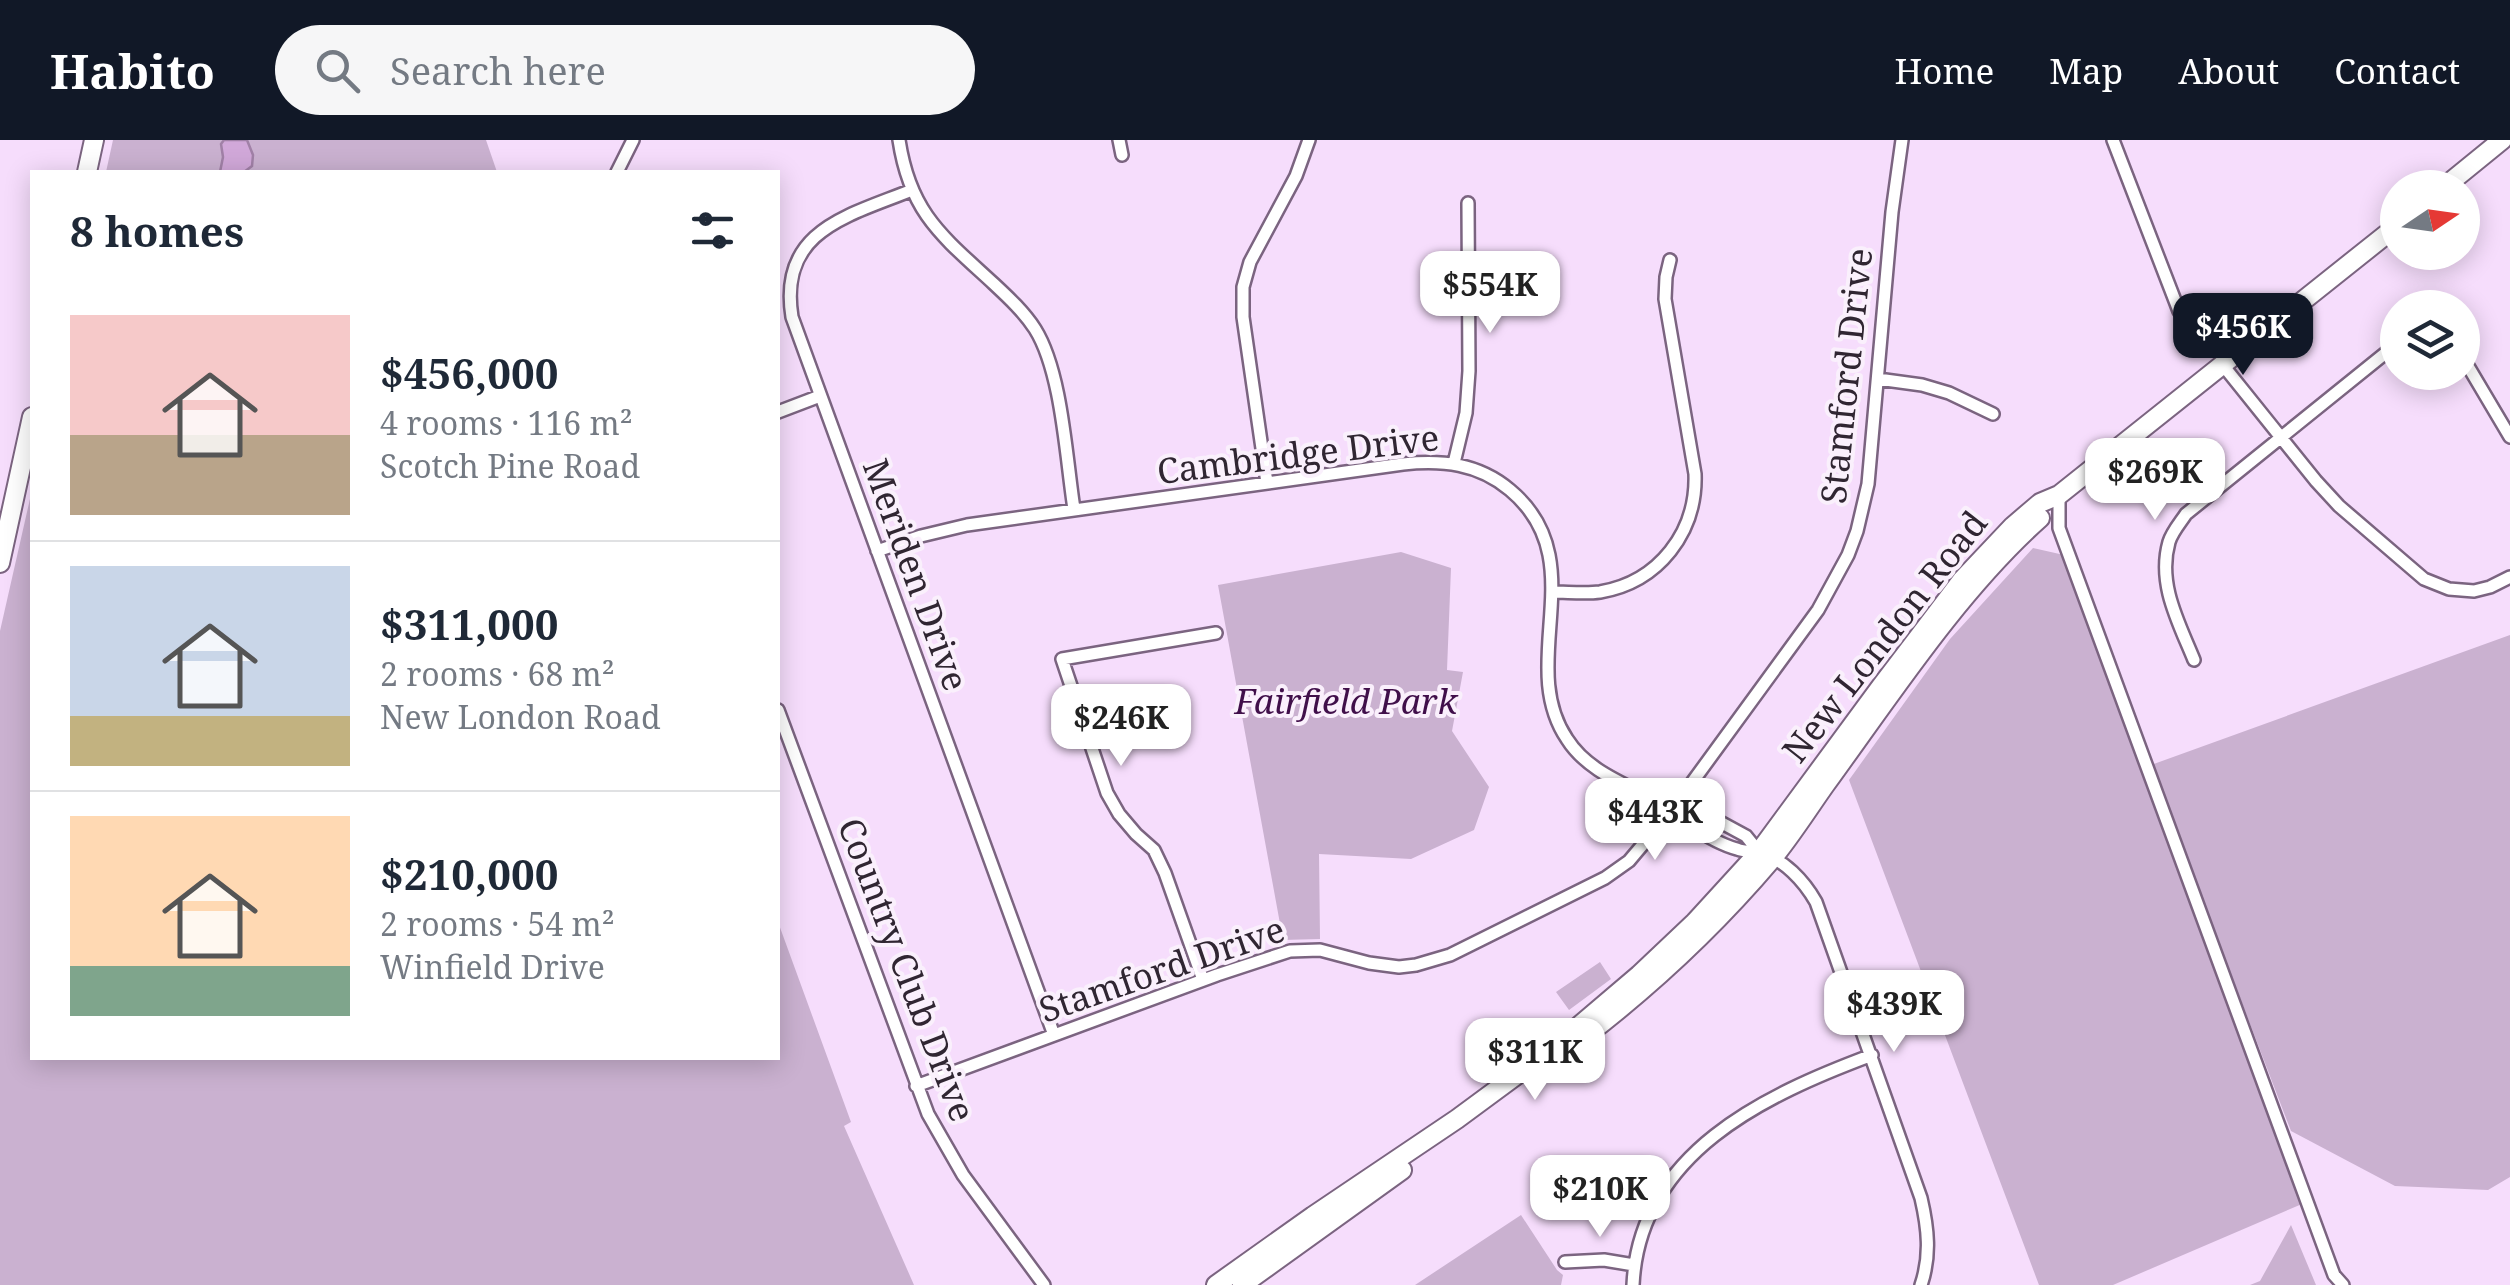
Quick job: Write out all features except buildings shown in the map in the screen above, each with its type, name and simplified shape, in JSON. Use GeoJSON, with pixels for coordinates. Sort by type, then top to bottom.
{"type":"FeatureCollection","features":[{"type":"Feature","properties":{"kind":"main road"},"geometry":{"type":"LineString","coordinates":[[87,170],[94,140]]}},
{"type":"Feature","properties":{"kind":"main road"},"geometry":{"type":"LineString","coordinates":[[2466,170],[2502,140]]}},
{"type":"Feature","properties":{"kind":"main road","name":"New London Road"},"geometry":{"type":"LineString","coordinates":[[1242,1285],[1621,1009],[1708,928],[1766,855],[1882,685],[1962,580],[2013,526],[2040,502],[2060,495],[2380,238]]}},
{"type":"Feature","properties":{"kind":"main road"},"geometry":{"type":"LineString","coordinates":[[0,563],[30,426]]}},
{"type":"Feature","properties":{"kind":"main road","name":"New London Road"},"geometry":{"type":"LineString","coordinates":[[1216,1285],[1552,1049],[1618,994],[1766,855]]}},
{"type":"Feature","properties":{"kind":"street"},"geometry":{"type":"LineString","coordinates":[[618,170],[633,140]]}},
{"type":"Feature","properties":{"kind":"street"},"geometry":{"type":"LineString","coordinates":[[899,140],[912,190],[932,224],[1010,299],[1044,345],[1054,379],[1074,510]]}},
{"type":"Feature","properties":{"kind":"street"},"geometry":{"type":"LineString","coordinates":[[1119,140],[1122,155]]}},
{"type":"Feature","properties":{"kind":"street"},"geometry":{"type":"LineString","coordinates":[[1266,483],[1243,317],[1243,288],[1250,262],[1292,185],[1309,140]]}},
{"type":"Feature","properties":{"kind":"street","name":"Stamford Drive"},"geometry":{"type":"LineString","coordinates":[[916,1086],[1290,950],[1320,950],[1399,967],[1450,954],[1618,870],[1640,849],[1818,610],[1853,543],[1864,506],[1902,140]]}},
{"type":"Feature","properties":{"kind":"street"},"geometry":{"type":"LineString","coordinates":[[2114,140],[2179,311],[2201,343]]}},
{"type":"Feature","properties":{"kind":"street","name":"Meriden Drive"},"geometry":{"type":"LineString","coordinates":[[912,190],[827,226],[811,240],[796,263],[790,289],[792,317],[1054,1035]]}},
{"type":"Feature","properties":{"kind":"street"},"geometry":{"type":"LineString","coordinates":[[1454,463],[1466,412],[1470,371],[1468,204]]}},
{"type":"Feature","properties":{"kind":"street"},"geometry":{"type":"LineString","coordinates":[[1552,592],[1598,592],[1638,578],[1670,552],[1690,516],[1695,474],[1666,299],[1670,260]]}},
{"type":"Feature","properties":{"kind":"street"},"geometry":{"type":"LineString","coordinates":[[2194,660],[2166,590],[2169,539],[2186,514],[2380,357]]}},
{"type":"Feature","properties":{"kind":"street"},"geometry":{"type":"LineString","coordinates":[[2222,364],[2340,506],[2424,580],[2449,589],[2474,590],[2510,577]]}},
{"type":"Feature","properties":{"kind":"street"},"geometry":{"type":"LineString","coordinates":[[1878,380],[1936,389],[1993,414]]}},
{"type":"Feature","properties":{"kind":"street"},"geometry":{"type":"LineString","coordinates":[[2480,386],[2510,437]]}},
{"type":"Feature","properties":{"kind":"street"},"geometry":{"type":"LineString","coordinates":[[780,411],[820,396]]}},
{"type":"Feature","properties":{"kind":"street","name":"Cambridge Drive"},"geometry":{"type":"LineString","coordinates":[[877,551],[948,529],[1403,464],[1454,463],[1483,472],[1531,512],[1550,556],[1549,687],[1566,738],[1594,767],[1672,810],[1690,826],[1737,850],[1766,855]]}},
{"type":"Feature","properties":{"kind":"street"},"geometry":{"type":"LineString","coordinates":[[2060,495],[2060,528],[2066,546],[2334,1275],[2343,1285]]}},
{"type":"Feature","properties":{"kind":"street"},"geometry":{"type":"LineString","coordinates":[[1202,980],[1154,850],[1119,814],[1107,793],[1062,659],[1216,632]]}},
{"type":"Feature","properties":{"kind":"street","name":"Country Club Drive"},"geometry":{"type":"LineString","coordinates":[[780,715],[932,1124],[1044,1285]]}},
{"type":"Feature","properties":{"kind":"street"},"geometry":{"type":"LineString","coordinates":[[1766,855],[1802,882],[1816,902],[1872,1055],[1925,1216],[1927,1261],[1920,1285]]}},
{"type":"Feature","properties":{"kind":"street"},"geometry":{"type":"LineString","coordinates":[[1633,1285],[1634,1264],[1656,1202],[1694,1152],[1742,1114],[1778,1093],[1872,1055]]}},
{"type":"Feature","properties":{"kind":"street"},"geometry":{"type":"LineString","coordinates":[[1565,1262],[1604,1260],[1634,1264]]}},
{"type":"Feature","properties":{"kind":"green space"},"geometry":{"type":"Polygon","coordinates":[[[113,140],[486,140],[496,170],[106,170],[113,140]]]}},
{"type":"Feature","properties":{"kind":"green space"},"geometry":{"type":"Polygon","coordinates":[[[30,499],[30,1060],[780,1060],[780,927],[851,1122],[844,1126],[914,1285],[0,1285],[0,631],[30,499]]]}},
{"type":"Feature","properties":{"kind":"green space"},"geometry":{"type":"Polygon","coordinates":[[[2033,548],[2064,555],[2302,1204],[2113,1285],[2039,1285],[1849,780],[1950,639],[2033,548]]]}},
{"type":"Feature","properties":{"kind":"green space","name":"Fairfield Park"},"geometry":{"type":"Polygon","coordinates":[[[1401,552],[1451,568],[1447,670],[1463,672],[1452,731],[1489,787],[1474,830],[1411,859],[1319,854],[1320,939],[1283,940],[1218,585],[1401,552]]]}},
{"type":"Feature","properties":{"kind":"green space"},"geometry":{"type":"Polygon","coordinates":[[[2510,635],[2510,1177],[2488,1190],[2395,1186],[2291,1131],[2151,765],[2510,635]]]}},
{"type":"Feature","properties":{"kind":"green space"},"geometry":{"type":"Polygon","coordinates":[[[1600,962],[1611,979],[1569,1010],[1556,992],[1600,962]]]}},
{"type":"Feature","properties":{"kind":"green space"},"geometry":{"type":"Polygon","coordinates":[[[1521,1215],[1563,1275],[1561,1285],[1415,1285],[1521,1215]]]}},
{"type":"Feature","properties":{"kind":"green space"},"geometry":{"type":"Polygon","coordinates":[[[2291,1225],[2316,1285],[2250,1285],[2260,1281],[2291,1225]]]}},
{"type":"Feature","properties":{"kind":"shaded area"},"geometry":{"type":"Polygon","coordinates":[[[224,140],[247,140],[253,155],[252,166],[247,170],[220,170],[224,140]]]}}]}
